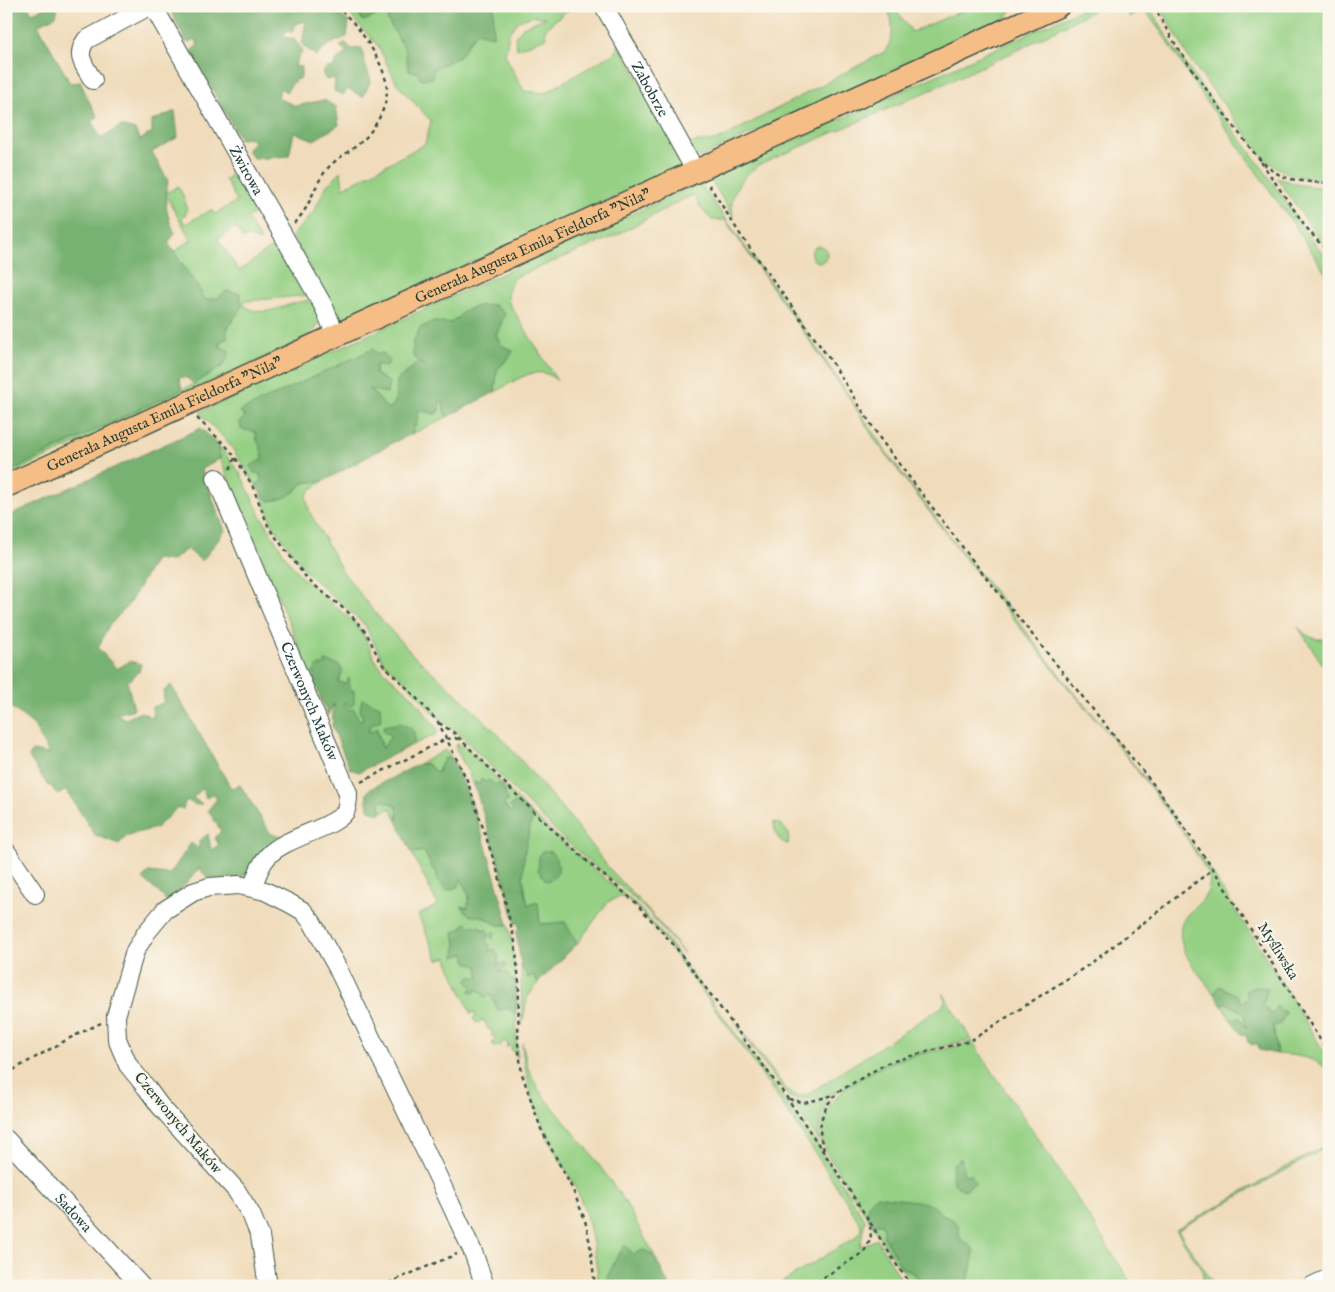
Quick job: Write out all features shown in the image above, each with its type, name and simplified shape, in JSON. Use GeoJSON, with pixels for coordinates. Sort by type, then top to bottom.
{"type":"FeatureCollection","features":[{"type":"Feature","properties":{"kind":"main road","name":"Generała Augusta Emila Fieldorfa \"Nila\""},"geometry":{"type":"LineString","coordinates":[[6,486],[1058,6]]}},
{"type":"Feature","properties":{"kind":"street"},"geometry":{"type":"LineString","coordinates":[[93,80],[80,54],[81,47],[86,40],[149,6]]}},
{"type":"Feature","properties":{"kind":"street","name":"Żwirowa"},"geometry":{"type":"LineString","coordinates":[[153,6],[324,307],[336,336]]}},
{"type":"Feature","properties":{"kind":"street","name":"Zabobrze"},"geometry":{"type":"LineString","coordinates":[[604,6],[698,171]]}},
{"type":"Feature","properties":{"kind":"street","name":"Czerwonych Maków"},"geometry":{"type":"LineString","coordinates":[[216,478],[346,790],[348,804],[344,813],[332,822],[287,842],[268,856],[259,868],[253,887]]}},
{"type":"Feature","properties":{"kind":"street"},"geometry":{"type":"LineString","coordinates":[[6,851],[35,894]]}},
{"type":"Feature","properties":{"kind":"street","name":"Czerwonych Maków"},"geometry":{"type":"LineString","coordinates":[[268,1286],[260,1236],[251,1214],[236,1190],[160,1106],[128,1065],[117,1039],[116,1016],[135,951],[146,933],[165,910],[193,892],[210,886],[253,887],[265,891],[302,911],[312,922],[337,967],[438,1177],[473,1252],[485,1286]]}},
{"type":"Feature","properties":{"kind":"street","name":"Sadowa"},"geometry":{"type":"LineString","coordinates":[[6,1139],[141,1286]]}},
{"type":"Feature","properties":{"kind":"street"},"geometry":{"type":"LineString","coordinates":[[1312,1286],[1329,1278]]}},
{"type":"Feature","properties":{"kind":"path"},"geometry":{"type":"LineString","coordinates":[[280,232],[295,222],[307,208],[316,186],[328,168],[370,133],[386,100],[387,87],[384,74],[374,53],[352,21],[335,6]]}},
{"type":"Feature","properties":{"kind":"path"},"geometry":{"type":"LineString","coordinates":[[1154,6],[1196,74],[1259,159],[1306,227],[1329,254]]}},
{"type":"Feature","properties":{"kind":"path"},"geometry":{"type":"LineString","coordinates":[[1259,159],[1279,174],[1303,182],[1329,183]]}},
{"type":"Feature","properties":{"kind":"path","name":"Myśliwska"},"geometry":{"type":"LineString","coordinates":[[698,171],[740,234],[831,361],[881,440],[980,570],[1158,790],[1213,869],[1329,1054]]}},
{"type":"Feature","properties":{"kind":"path"},"geometry":{"type":"LineString","coordinates":[[182,406],[235,457],[252,486],[269,528],[308,580],[358,623],[381,663],[438,722],[467,780],[496,868],[515,942],[518,982],[518,1044],[522,1074],[541,1129],[572,1188],[585,1220],[595,1286]]}},
{"type":"Feature","properties":{"kind":"path"},"geometry":{"type":"LineString","coordinates":[[438,722],[446,726],[534,812],[589,863],[626,893],[651,918],[682,955],[788,1099],[912,1286]]}},
{"type":"Feature","properties":{"kind":"path"},"geometry":{"type":"LineString","coordinates":[[346,790],[446,739],[455,738],[462,741]]}},
{"type":"Feature","properties":{"kind":"path"},"geometry":{"type":"LineString","coordinates":[[825,1154],[820,1136],[821,1120],[827,1105],[836,1095],[868,1073],[887,1063],[970,1041],[1090,964],[1213,869]]}},
{"type":"Feature","properties":{"kind":"path"},"geometry":{"type":"LineString","coordinates":[[6,1074],[68,1039],[116,1016]]}},
{"type":"Feature","properties":{"kind":"path"},"geometry":{"type":"LineString","coordinates":[[788,1099],[804,1103],[836,1095]]}},
{"type":"Feature","properties":{"kind":"path"},"geometry":{"type":"LineString","coordinates":[[810,1286],[864,1252],[870,1243],[872,1234],[868,1220]]}},
{"type":"Feature","properties":{"kind":"path"},"geometry":{"type":"LineString","coordinates":[[380,1286],[462,1251],[466,1256],[473,1252]]}},
{"type":"Feature","properties":{"kind":"green space"},"geometry":{"type":"Polygon","coordinates":[[[6,6],[28,6],[32,13],[58,6],[56,16],[38,25],[70,83],[81,82],[85,94],[98,117],[91,121],[101,138],[121,126],[135,130],[140,140],[152,132],[152,121],[175,111],[178,137],[152,152],[168,181],[166,194],[167,208],[175,233],[168,243],[206,300],[218,298],[226,291],[240,293],[242,306],[227,329],[227,339],[220,341],[220,347],[230,351],[224,365],[194,384],[187,378],[179,377],[182,389],[6,473],[6,6]]]}},
{"type":"Feature","properties":{"kind":"green space"},"geometry":{"type":"Polygon","coordinates":[[[168,6],[328,6],[349,22],[347,37],[328,45],[316,56],[302,45],[306,21],[296,24],[292,33],[287,30],[283,37],[294,39],[303,51],[296,61],[295,67],[301,66],[301,78],[295,80],[286,92],[280,88],[278,98],[296,106],[324,100],[336,107],[339,125],[314,140],[294,132],[289,156],[254,159],[247,150],[254,142],[251,138],[240,139],[191,51],[198,45],[196,40],[187,43],[168,6]]]}},
{"type":"Feature","properties":{"kind":"green space"},"geometry":{"type":"Polygon","coordinates":[[[340,6],[354,6],[363,21],[377,15],[377,6],[384,6],[387,11],[388,21],[405,49],[409,71],[418,72],[420,79],[432,69],[459,57],[494,6],[577,6],[565,12],[545,29],[546,38],[517,49],[515,37],[523,27],[546,17],[533,16],[518,21],[509,33],[505,55],[524,91],[545,93],[616,52],[619,43],[681,156],[678,167],[346,320],[343,319],[336,315],[292,236],[313,213],[327,185],[341,171],[343,188],[425,144],[431,121],[397,84],[378,46],[345,9],[340,6]]]}},
{"type":"Feature","properties":{"kind":"green space"},"geometry":{"type":"Polygon","coordinates":[[[354,6],[377,6],[377,15],[363,21],[354,6]]]}},
{"type":"Feature","properties":{"kind":"green space"},"geometry":{"type":"Polygon","coordinates":[[[384,6],[494,6],[493,36],[476,32],[459,57],[433,69],[433,78],[420,79],[418,72],[409,71],[405,49],[388,21],[387,11],[384,6]]]}},
{"type":"Feature","properties":{"kind":"green space"},"geometry":{"type":"Polygon","coordinates":[[[885,6],[893,6],[912,32],[973,6],[1017,6],[1013,8],[1004,20],[701,157],[696,156],[687,145],[720,139],[884,52],[892,36],[891,18],[885,6]]]}},
{"type":"Feature","properties":{"kind":"green space"},"geometry":{"type":"Polygon","coordinates":[[[1089,6],[1102,6],[1022,48],[759,165],[746,176],[737,188],[732,202],[734,218],[711,180],[713,177],[1089,6]]]}},
{"type":"Feature","properties":{"kind":"green space"},"geometry":{"type":"Polygon","coordinates":[[[1131,6],[1149,6],[1173,46],[1204,91],[1263,169],[1313,242],[1329,259],[1329,279],[1297,229],[1193,82],[1147,13],[1140,10],[1129,17],[1129,8],[1131,6]]]}},
{"type":"Feature","properties":{"kind":"green space"},"geometry":{"type":"Polygon","coordinates":[[[1160,6],[1329,6],[1329,179],[1312,179],[1287,173],[1265,159],[1190,60],[1160,6]]]}},
{"type":"Feature","properties":{"kind":"green space"},"geometry":{"type":"Polygon","coordinates":[[[345,42],[352,49],[362,48],[371,80],[363,97],[348,89],[343,95],[334,91],[335,78],[326,80],[322,72],[329,67],[333,68],[337,60],[347,52],[340,46],[345,42]]]}},
{"type":"Feature","properties":{"kind":"green space"},"geometry":{"type":"Polygon","coordinates":[[[236,166],[260,210],[247,218],[261,241],[248,237],[243,239],[236,227],[218,239],[239,271],[275,247],[260,222],[265,219],[310,295],[247,301],[244,302],[244,305],[260,312],[305,301],[314,301],[320,319],[315,330],[304,339],[6,476],[6,473],[194,384],[224,365],[220,341],[242,306],[218,298],[206,300],[174,252],[191,240],[165,194],[178,186],[186,207],[185,215],[182,218],[185,224],[211,210],[215,214],[237,201],[225,179],[232,175],[229,171],[236,166]]]}},
{"type":"Feature","properties":{"kind":"green space"},"geometry":{"type":"Polygon","coordinates":[[[1277,178],[1300,185],[1329,188],[1329,250],[1320,240],[1277,178]]]}},
{"type":"Feature","properties":{"kind":"green space"},"geometry":{"type":"Polygon","coordinates":[[[700,183],[805,331],[889,456],[964,555],[1065,682],[1118,744],[1171,813],[1209,870],[1207,872],[1185,835],[1110,735],[1065,684],[964,557],[875,440],[853,403],[725,220],[712,220],[700,207],[694,195],[617,235],[516,277],[513,280],[509,289],[509,303],[557,381],[550,375],[534,373],[526,375],[495,392],[497,369],[508,359],[513,351],[501,345],[496,335],[502,325],[494,305],[478,306],[463,311],[458,318],[450,323],[432,322],[427,368],[388,410],[369,388],[375,374],[376,364],[386,367],[383,353],[241,411],[256,432],[256,439],[262,448],[261,482],[256,485],[228,442],[200,412],[700,183]]]}},
{"type":"Feature","properties":{"kind":"green space"},"geometry":{"type":"Polygon","coordinates":[[[816,246],[822,246],[827,251],[825,260],[816,262],[811,257],[811,251],[816,246]]]}},
{"type":"Feature","properties":{"kind":"green space"},"geometry":{"type":"Polygon","coordinates":[[[494,305],[505,314],[496,335],[501,345],[513,351],[508,359],[497,369],[495,392],[449,416],[445,414],[443,403],[440,400],[439,410],[436,414],[417,410],[417,420],[412,434],[324,481],[303,483],[284,498],[269,501],[261,494],[256,485],[261,482],[260,474],[254,473],[250,466],[263,459],[262,455],[256,432],[241,429],[240,422],[245,417],[240,411],[373,349],[378,354],[383,353],[390,361],[386,367],[376,364],[375,374],[389,382],[387,393],[369,389],[388,409],[395,403],[397,380],[418,363],[425,366],[413,356],[413,343],[420,328],[432,322],[450,323],[458,318],[463,311],[478,306],[494,305]]]}},
{"type":"Feature","properties":{"kind":"green space"},"geometry":{"type":"Polygon","coordinates":[[[440,399],[443,403],[445,414],[449,416],[412,434],[416,426],[416,409],[436,414],[439,410],[440,399]]]}},
{"type":"Feature","properties":{"kind":"green space"},"geometry":{"type":"Polygon","coordinates":[[[201,428],[219,446],[220,459],[201,469],[225,531],[202,561],[187,549],[171,561],[155,559],[129,604],[108,627],[98,648],[117,669],[130,661],[141,664],[139,672],[127,682],[134,709],[117,714],[125,719],[141,712],[153,718],[152,707],[163,703],[164,691],[171,685],[231,788],[240,785],[271,834],[290,837],[241,878],[227,881],[208,878],[199,868],[174,898],[168,902],[143,879],[148,872],[170,874],[191,843],[199,849],[199,841],[208,834],[211,850],[219,845],[215,838],[221,831],[208,810],[217,799],[213,793],[206,798],[203,788],[193,798],[202,804],[196,805],[186,800],[183,809],[177,808],[156,828],[128,835],[119,844],[95,835],[66,790],[58,795],[50,785],[48,786],[29,757],[32,751],[49,754],[34,725],[6,703],[6,517],[201,428]]]}},
{"type":"Feature","properties":{"kind":"green space"},"geometry":{"type":"Polygon","coordinates":[[[219,446],[240,473],[261,516],[287,559],[302,578],[355,623],[365,637],[375,660],[385,672],[413,697],[438,730],[435,735],[412,745],[415,739],[391,736],[383,749],[377,729],[368,735],[370,726],[360,709],[363,719],[359,720],[342,704],[354,690],[350,691],[349,679],[345,684],[338,682],[325,661],[326,665],[314,671],[315,684],[220,459],[219,446]]]}},
{"type":"Feature","properties":{"kind":"green space"},"geometry":{"type":"Polygon","coordinates":[[[324,481],[311,489],[306,497],[310,513],[343,572],[375,613],[413,655],[500,736],[568,815],[608,867],[657,920],[684,954],[650,914],[627,892],[566,841],[458,733],[433,713],[408,684],[384,663],[365,625],[308,574],[272,523],[261,494],[269,501],[295,492],[303,483],[324,481]]]}},
{"type":"Feature","properties":{"kind":"green space"},"geometry":{"type":"Polygon","coordinates":[[[1298,627],[1312,637],[1320,639],[1329,638],[1329,674],[1298,627]]]}},
{"type":"Feature","properties":{"kind":"green space"},"geometry":{"type":"Polygon","coordinates":[[[325,661],[339,665],[343,671],[338,682],[345,684],[349,678],[350,691],[354,690],[354,704],[350,707],[344,702],[342,704],[348,710],[354,709],[359,720],[363,719],[360,709],[362,699],[380,706],[381,720],[370,726],[368,734],[376,728],[382,749],[391,736],[383,731],[384,726],[400,723],[413,729],[415,739],[412,745],[359,772],[350,769],[332,726],[334,704],[328,716],[315,684],[314,671],[319,665],[326,665],[325,661]]]}},
{"type":"Feature","properties":{"kind":"green space"},"geometry":{"type":"Polygon","coordinates":[[[458,744],[467,748],[533,815],[624,894],[643,912],[666,939],[815,1141],[865,1220],[860,1247],[877,1239],[905,1286],[776,1286],[856,1237],[862,1230],[861,1225],[818,1157],[749,1057],[659,934],[634,905],[620,896],[608,902],[577,944],[565,922],[540,925],[538,902],[528,906],[522,871],[523,855],[513,810],[510,812],[504,805],[505,802],[495,786],[485,782],[479,785],[476,782],[475,787],[455,746],[458,744]]]}},
{"type":"Feature","properties":{"kind":"green space"},"geometry":{"type":"Polygon","coordinates":[[[445,750],[452,759],[445,758],[437,773],[427,764],[419,764],[445,750]]]}},
{"type":"Feature","properties":{"kind":"green space"},"geometry":{"type":"Polygon","coordinates":[[[445,758],[452,759],[470,799],[497,883],[508,925],[498,925],[482,916],[470,916],[461,906],[468,908],[469,895],[461,879],[458,887],[447,891],[438,881],[436,870],[433,870],[424,851],[412,853],[397,821],[398,812],[396,806],[383,800],[379,804],[382,809],[378,814],[368,809],[367,796],[370,789],[419,764],[427,764],[437,773],[445,758]]]}},
{"type":"Feature","properties":{"kind":"green space"},"geometry":{"type":"Polygon","coordinates":[[[481,778],[485,782],[489,780],[495,785],[498,783],[503,786],[508,802],[505,802],[504,805],[510,812],[513,810],[510,806],[517,802],[533,815],[525,849],[523,870],[523,881],[528,905],[538,902],[540,924],[565,922],[577,944],[538,983],[533,975],[528,978],[521,965],[516,932],[519,929],[519,923],[515,923],[475,787],[475,782],[479,785],[481,778]]]}},
{"type":"Feature","properties":{"kind":"green space"},"geometry":{"type":"Polygon","coordinates":[[[383,800],[396,806],[399,812],[397,821],[391,808],[378,814],[382,809],[379,804],[383,800]]]}},
{"type":"Feature","properties":{"kind":"green space"},"geometry":{"type":"Polygon","coordinates":[[[774,822],[786,830],[789,840],[788,844],[777,836],[774,822]]]}},
{"type":"Feature","properties":{"kind":"green space"},"geometry":{"type":"Polygon","coordinates":[[[424,851],[433,870],[461,878],[469,895],[468,908],[462,906],[498,925],[508,925],[512,942],[516,982],[498,971],[506,967],[498,966],[499,956],[488,952],[490,945],[486,946],[486,937],[489,936],[493,939],[485,931],[469,928],[454,933],[456,943],[455,957],[466,953],[478,966],[480,978],[470,991],[476,988],[482,993],[491,995],[514,1013],[517,1002],[516,1036],[518,1058],[511,1049],[512,1047],[509,1045],[507,1048],[508,1044],[504,1041],[500,1046],[494,1047],[492,1042],[496,1040],[494,1036],[492,1037],[492,1031],[488,1029],[484,1020],[476,1023],[473,1018],[476,1016],[474,1012],[471,1014],[446,957],[438,960],[418,915],[438,905],[412,853],[424,851]]]}},
{"type":"Feature","properties":{"kind":"green space"},"geometry":{"type":"Polygon","coordinates":[[[543,851],[551,852],[558,865],[555,876],[546,881],[538,870],[539,856],[543,851]]]}},
{"type":"Feature","properties":{"kind":"green space"},"geometry":{"type":"Polygon","coordinates":[[[1211,871],[1329,1060],[1329,1071],[1324,1066],[1311,1060],[1298,1056],[1277,1054],[1273,1026],[1274,1013],[1268,1013],[1245,992],[1248,997],[1242,1003],[1219,986],[1214,994],[1187,957],[1180,931],[1188,914],[1207,894],[1209,885],[1208,873],[1211,871]]]}},
{"type":"Feature","properties":{"kind":"green space"},"geometry":{"type":"Polygon","coordinates":[[[467,923],[471,927],[474,925],[477,928],[479,926],[483,931],[486,929],[490,935],[494,931],[496,934],[493,936],[493,940],[489,936],[486,937],[488,940],[486,945],[490,944],[489,952],[493,949],[496,950],[495,955],[499,955],[498,965],[505,963],[506,967],[499,971],[508,973],[510,979],[516,982],[517,1002],[514,1014],[509,1008],[498,1010],[491,995],[485,998],[476,989],[474,994],[470,992],[472,987],[467,981],[470,976],[479,978],[478,966],[467,962],[465,953],[455,957],[456,943],[454,932],[464,927],[464,924],[467,923]]]}},
{"type":"Feature","properties":{"kind":"green space"},"geometry":{"type":"Polygon","coordinates":[[[521,965],[528,978],[533,975],[538,983],[527,998],[522,1026],[521,965]]]}},
{"type":"Feature","properties":{"kind":"green space"},"geometry":{"type":"Polygon","coordinates":[[[1219,986],[1237,995],[1242,1003],[1248,997],[1245,991],[1255,987],[1268,988],[1262,1006],[1268,1009],[1268,1013],[1274,1013],[1276,1006],[1286,1013],[1280,1024],[1273,1026],[1277,1054],[1259,1050],[1257,1043],[1252,1045],[1248,1042],[1246,1035],[1243,1036],[1231,1020],[1240,1017],[1246,1028],[1245,1014],[1225,1002],[1222,1006],[1214,994],[1219,986]]]}},
{"type":"Feature","properties":{"kind":"green space"},"geometry":{"type":"Polygon","coordinates":[[[943,993],[971,1039],[886,1063],[843,1089],[822,1098],[797,1100],[789,1097],[734,1021],[786,1089],[794,1095],[802,1096],[808,1094],[943,1006],[945,1000],[943,993]]]}},
{"type":"Feature","properties":{"kind":"green space"},"geometry":{"type":"Polygon","coordinates":[[[1225,1002],[1245,1014],[1246,1029],[1240,1017],[1231,1020],[1222,1006],[1225,1002]]]}},
{"type":"Feature","properties":{"kind":"green space"},"geometry":{"type":"Polygon","coordinates":[[[972,1041],[1055,1164],[1133,1286],[967,1286],[974,1253],[972,1247],[961,1240],[952,1219],[942,1215],[934,1206],[876,1196],[867,1208],[868,1218],[827,1154],[822,1130],[823,1119],[827,1110],[840,1093],[886,1065],[972,1041]]]}},
{"type":"Feature","properties":{"kind":"green space"},"geometry":{"type":"Polygon","coordinates":[[[522,1043],[528,1068],[538,1089],[589,1151],[624,1200],[654,1255],[643,1250],[634,1254],[625,1246],[618,1255],[603,1286],[599,1286],[592,1240],[583,1207],[574,1184],[548,1137],[532,1098],[525,1070],[522,1043]]]}},
{"type":"Feature","properties":{"kind":"green space"},"geometry":{"type":"Polygon","coordinates":[[[831,1099],[824,1109],[820,1120],[821,1144],[791,1102],[801,1104],[831,1099]]]}},
{"type":"Feature","properties":{"kind":"green space"},"geometry":{"type":"Polygon","coordinates":[[[1329,1143],[1329,1146],[1178,1230],[1215,1286],[1203,1285],[1203,1273],[1176,1230],[1329,1143]]]}},
{"type":"Feature","properties":{"kind":"green space"},"geometry":{"type":"Polygon","coordinates":[[[961,1158],[964,1175],[971,1174],[975,1183],[965,1190],[954,1183],[952,1177],[953,1164],[961,1158]]]}},
{"type":"Feature","properties":{"kind":"green space"},"geometry":{"type":"Polygon","coordinates":[[[876,1196],[922,1202],[934,1206],[942,1215],[952,1219],[959,1227],[961,1240],[971,1247],[974,1253],[967,1286],[923,1286],[914,1273],[902,1268],[884,1237],[882,1224],[873,1224],[868,1217],[868,1206],[876,1196]]]}},
{"type":"Feature","properties":{"kind":"green space"},"geometry":{"type":"Polygon","coordinates":[[[870,1222],[882,1224],[884,1237],[902,1268],[914,1273],[923,1286],[915,1286],[895,1261],[870,1222]]]}},
{"type":"Feature","properties":{"kind":"green space"},"geometry":{"type":"Polygon","coordinates":[[[625,1245],[634,1254],[643,1250],[654,1255],[669,1286],[603,1286],[625,1245]]]}}]}
